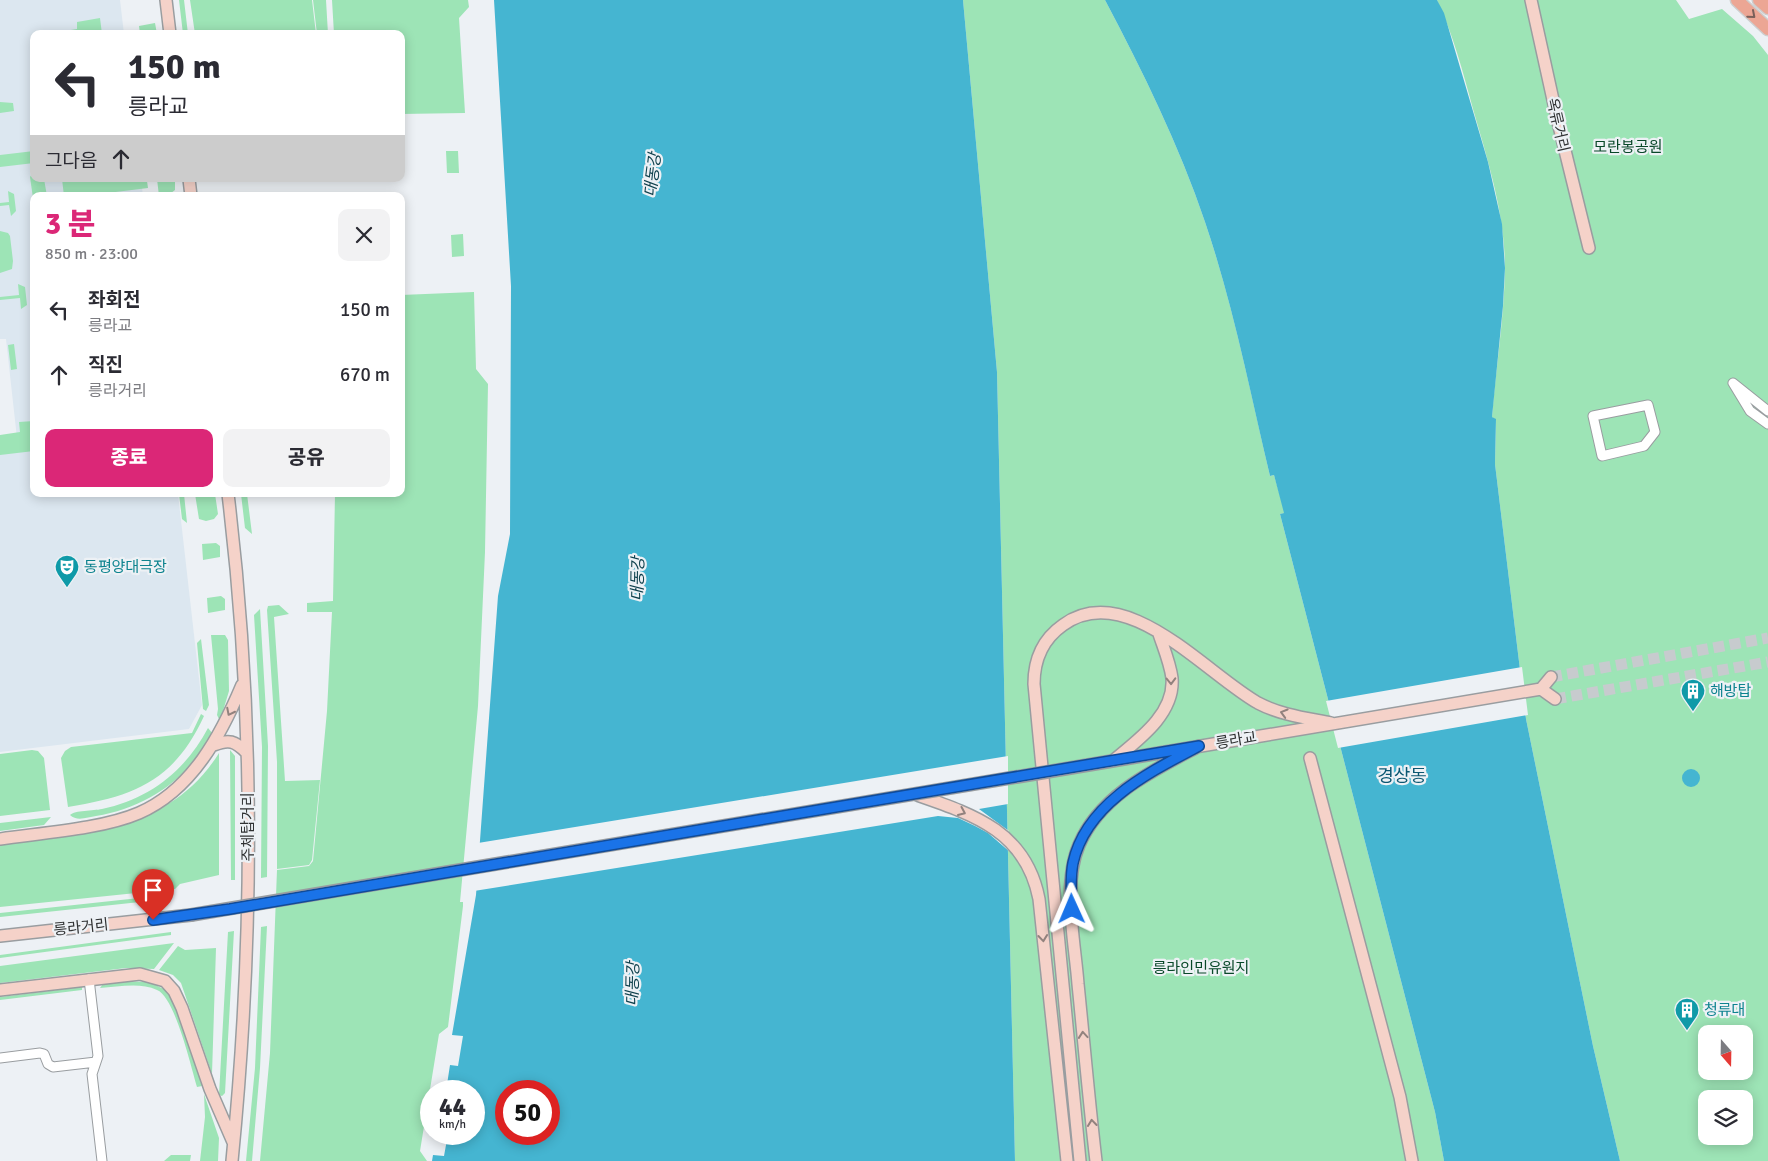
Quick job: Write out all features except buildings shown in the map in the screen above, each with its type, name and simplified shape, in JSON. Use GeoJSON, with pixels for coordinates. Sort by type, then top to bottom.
{"type":"FeatureCollection","features":[{"type":"Feature","properties":{"kind":"main road"},"geometry":{"type":"LineString","coordinates":[[166,0],[170,30]]}},
{"type":"Feature","properties":{"kind":"main road","name":"옥류거리"},"geometry":{"type":"LineString","coordinates":[[1531,0],[1556,118],[1589,248]]}},
{"type":"Feature","properties":{"kind":"main road"},"geometry":{"type":"LineString","coordinates":[[1737,0],[1768,28]]}},
{"type":"Feature","properties":{"kind":"main road"},"geometry":{"type":"LineString","coordinates":[[1759,0],[1768,8]]}},
{"type":"Feature","properties":{"kind":"main road","name":"주체탑거리"},"geometry":{"type":"LineString","coordinates":[[228,497],[244,679],[249,800],[248,932],[232,1161]]}},
{"type":"Feature","properties":{"kind":"main road"},"geometry":{"type":"LineString","coordinates":[[1080,1161],[1034,684],[1036,660],[1044,644],[1055,631],[1070,620],[1086,613],[1115,613],[1131,618],[1159,634],[1266,706],[1294,716],[1331,723]]}},
{"type":"Feature","properties":{"kind":"main road"},"geometry":{"type":"LineString","coordinates":[[1112,761],[1149,730],[1169,700],[1172,680],[1159,634]]}},
{"type":"Feature","properties":{"kind":"main road"},"geometry":{"type":"LineString","coordinates":[[1551,677],[1541,689],[1555,699]]}},
{"type":"Feature","properties":{"kind":"main road"},"geometry":{"type":"LineString","coordinates":[[0,839],[60,831],[138,814],[174,792],[214,745],[244,679]]}},
{"type":"Feature","properties":{"kind":"main road","name":"릉라교"},"geometry":{"type":"LineString","coordinates":[[191,915],[1541,689]]}},
{"type":"Feature","properties":{"kind":"main road"},"geometry":{"type":"LineString","coordinates":[[214,745],[225,740],[236,742],[246,752]]}},
{"type":"Feature","properties":{"kind":"main road"},"geometry":{"type":"LineString","coordinates":[[1096,1161],[1072,909],[1071,883],[1075,857],[1079,844],[1098,815],[1112,801],[1146,774],[1199,746]]}},
{"type":"Feature","properties":{"kind":"main road"},"geometry":{"type":"LineString","coordinates":[[1310,758],[1400,1097],[1412,1161]]}},
{"type":"Feature","properties":{"kind":"main road"},"geometry":{"type":"LineString","coordinates":[[916,795],[981,820],[1018,848],[1026,860],[1036,885],[1039,899],[1067,1161]]}},
{"type":"Feature","properties":{"kind":"main road","name":"릉라거리"},"geometry":{"type":"LineString","coordinates":[[0,936],[191,915]]}},
{"type":"Feature","properties":{"kind":"main road"},"geometry":{"type":"LineString","coordinates":[[0,990],[140,974],[165,981],[174,991],[210,1089],[234,1143]]}},
{"type":"Feature","properties":{"kind":"street"},"geometry":{"type":"LineString","coordinates":[[1768,411],[1733,383],[1750,411],[1768,424]]}},
{"type":"Feature","properties":{"kind":"street"},"geometry":{"type":"LineString","coordinates":[[1648,405],[1654,432],[1644,446],[1602,456],[1593,416],[1648,405]]}},
{"type":"Feature","properties":{"kind":"street"},"geometry":{"type":"LineString","coordinates":[[90,979],[98,1056],[92,1074],[102,1161]]}},
{"type":"Feature","properties":{"kind":"street"},"geometry":{"type":"LineString","coordinates":[[0,1058],[40,1052],[44,1054],[48,1064],[52,1066],[96,1062]]}},
{"type":"Feature","properties":{"kind":"shaded area"},"geometry":{"type":"Polygon","coordinates":[[[0,0],[120,0],[124,30],[30,30],[30,182],[141,182],[143,192],[30,192],[30,497],[178,497],[202,705],[189,729],[0,752],[0,451],[18,447],[6,339],[0,339],[0,0]]]}},
{"type":"Feature","properties":{"kind":"green space"},"geometry":{"type":"Polygon","coordinates":[[[179,0],[184,0],[188,30],[183,30],[179,0]]]}},
{"type":"Feature","properties":{"kind":"green space"},"geometry":{"type":"Polygon","coordinates":[[[190,0],[312,0],[316,30],[194,30],[190,0]]]}},
{"type":"Feature","properties":{"kind":"green space"},"geometry":{"type":"Polygon","coordinates":[[[313,0],[326,0],[328,30],[317,30],[313,0]]]}},
{"type":"Feature","properties":{"kind":"green space"},"geometry":{"type":"Polygon","coordinates":[[[332,0],[468,0],[469,7],[459,18],[465,113],[405,114],[405,30],[334,30],[332,0]]]}},
{"type":"Feature","properties":{"kind":"green space","name":"릉라인민유원지"},"geometry":{"type":"Polygon","coordinates":[[[963,0],[1105,0],[1133,54],[1184,165],[1205,222],[1224,284],[1270,476],[1274,475],[1285,513],[1280,514],[1435,1112],[1444,1161],[1015,1161],[997,372],[963,0]]]}},
{"type":"Feature","properties":{"kind":"green space","name":"모란봉공원"},"geometry":{"type":"Polygon","coordinates":[[[1437,0],[1676,0],[1689,19],[1722,9],[1753,36],[1768,55],[1768,1161],[1620,1161],[1593,1046],[1526,719],[1495,464],[1496,420],[1492,417],[1502,324],[1505,269],[1502,228],[1495,188],[1448,26],[1437,0]]]}},
{"type":"Feature","properties":{"kind":"green space"},"geometry":{"type":"Polygon","coordinates":[[[100,18],[102,30],[71,30],[77,29],[77,22],[100,18]]]}},
{"type":"Feature","properties":{"kind":"green space"},"geometry":{"type":"Polygon","coordinates":[[[155,23],[156,30],[140,30],[139,26],[155,23]]]}},
{"type":"Feature","properties":{"kind":"green space"},"geometry":{"type":"Polygon","coordinates":[[[0,102],[13,103],[14,111],[0,113],[0,102]]]}},
{"type":"Feature","properties":{"kind":"green space"},"geometry":{"type":"Polygon","coordinates":[[[30,151],[30,163],[0,167],[0,155],[30,151]]]}},
{"type":"Feature","properties":{"kind":"green space"},"geometry":{"type":"Polygon","coordinates":[[[446,151],[458,151],[459,173],[447,173],[446,151]]]}},
{"type":"Feature","properties":{"kind":"green space"},"geometry":{"type":"Polygon","coordinates":[[[31,182],[45,182],[46,192],[32,192],[31,182]]]}},
{"type":"Feature","properties":{"kind":"green space"},"geometry":{"type":"Polygon","coordinates":[[[62,182],[147,182],[148,188],[116,192],[64,192],[62,182]]]}},
{"type":"Feature","properties":{"kind":"green space"},"geometry":{"type":"Polygon","coordinates":[[[157,182],[175,182],[175,190],[172,192],[159,192],[157,182]]]}},
{"type":"Feature","properties":{"kind":"green space"},"geometry":{"type":"Polygon","coordinates":[[[8,191],[14,194],[16,211],[11,216],[9,205],[0,206],[0,203],[9,202],[8,191]]]}},
{"type":"Feature","properties":{"kind":"green space"},"geometry":{"type":"Polygon","coordinates":[[[0,231],[8,233],[10,236],[13,261],[12,269],[0,273],[0,231]]]}},
{"type":"Feature","properties":{"kind":"green space"},"geometry":{"type":"Polygon","coordinates":[[[463,234],[464,256],[452,257],[451,235],[463,234]]]}},
{"type":"Feature","properties":{"kind":"green space"},"geometry":{"type":"Polygon","coordinates":[[[18,284],[25,287],[27,305],[21,309],[20,298],[0,300],[0,297],[19,295],[18,284]]]}},
{"type":"Feature","properties":{"kind":"green space"},"geometry":{"type":"Polygon","coordinates":[[[474,292],[476,369],[488,384],[485,552],[478,706],[460,902],[463,902],[463,906],[448,1027],[439,1034],[432,1080],[420,1080],[420,1151],[427,1161],[260,1161],[270,1053],[277,870],[309,866],[313,861],[327,711],[332,612],[307,612],[307,603],[333,601],[335,497],[405,497],[405,295],[474,292]]]}},
{"type":"Feature","properties":{"kind":"green space"},"geometry":{"type":"Polygon","coordinates":[[[14,344],[17,369],[11,370],[8,345],[14,344]]]}},
{"type":"Feature","properties":{"kind":"green space"},"geometry":{"type":"Polygon","coordinates":[[[30,421],[30,451],[0,455],[0,435],[20,432],[19,422],[30,421]]]}},
{"type":"Feature","properties":{"kind":"green space"},"geometry":{"type":"Polygon","coordinates":[[[179,497],[184,497],[187,523],[182,519],[179,497]]]}},
{"type":"Feature","properties":{"kind":"green space"},"geometry":{"type":"Polygon","coordinates":[[[195,497],[215,497],[218,514],[214,519],[206,521],[199,519],[195,497]]]}},
{"type":"Feature","properties":{"kind":"green space"},"geometry":{"type":"Polygon","coordinates":[[[241,497],[247,497],[252,534],[245,528],[241,497]]]}},
{"type":"Feature","properties":{"kind":"green space"},"geometry":{"type":"Polygon","coordinates":[[[216,543],[220,546],[220,557],[203,560],[202,544],[216,543]]]}},
{"type":"Feature","properties":{"kind":"green space"},"geometry":{"type":"Polygon","coordinates":[[[221,596],[225,599],[225,610],[208,613],[207,598],[221,596]]]}},
{"type":"Feature","properties":{"kind":"green space"},"geometry":{"type":"Polygon","coordinates":[[[279,605],[289,614],[274,617],[285,781],[320,780],[312,860],[309,865],[277,869],[277,762],[267,610],[268,606],[279,605]]]}},
{"type":"Feature","properties":{"kind":"green space"},"geometry":{"type":"Polygon","coordinates":[[[260,609],[268,746],[267,877],[261,878],[262,747],[254,615],[260,609]]]}},
{"type":"Feature","properties":{"kind":"green space"},"geometry":{"type":"Polygon","coordinates":[[[211,635],[225,635],[228,640],[229,691],[220,721],[217,715],[211,635]]]}},
{"type":"Feature","properties":{"kind":"green space"},"geometry":{"type":"Polygon","coordinates":[[[201,639],[209,705],[206,711],[203,709],[197,643],[201,639]]]}},
{"type":"Feature","properties":{"kind":"green space"},"geometry":{"type":"Polygon","coordinates":[[[201,714],[204,716],[180,756],[150,782],[133,791],[92,803],[68,807],[61,758],[65,751],[71,747],[192,733],[201,714]]]}},
{"type":"Feature","properties":{"kind":"green space"},"geometry":{"type":"Polygon","coordinates":[[[208,728],[213,734],[203,750],[178,778],[164,789],[132,806],[114,812],[83,819],[70,815],[76,812],[102,809],[119,804],[151,790],[165,780],[189,757],[208,728]]]}},
{"type":"Feature","properties":{"kind":"green space"},"geometry":{"type":"Polygon","coordinates":[[[230,750],[235,756],[235,880],[231,880],[230,750]]]}},
{"type":"Feature","properties":{"kind":"green space"},"geometry":{"type":"Polygon","coordinates":[[[38,751],[44,758],[50,810],[0,816],[0,754],[38,751]]]}},
{"type":"Feature","properties":{"kind":"green space"},"geometry":{"type":"Polygon","coordinates":[[[219,753],[219,875],[180,884],[175,889],[0,907],[0,844],[93,831],[122,824],[150,814],[175,799],[199,779],[219,753]]]}},
{"type":"Feature","properties":{"kind":"green space"},"geometry":{"type":"Polygon","coordinates":[[[51,817],[44,825],[0,831],[0,823],[51,817]]]}},
{"type":"Feature","properties":{"kind":"green space"},"geometry":{"type":"Polygon","coordinates":[[[167,895],[168,899],[0,917],[0,913],[167,895]]]}},
{"type":"Feature","properties":{"kind":"green space"},"geometry":{"type":"Polygon","coordinates":[[[267,926],[260,1068],[252,1161],[246,1161],[255,1068],[261,927],[267,926]]]}},
{"type":"Feature","properties":{"kind":"green space"},"geometry":{"type":"Polygon","coordinates":[[[234,931],[225,1093],[222,1096],[219,1095],[228,932],[234,931]]]}},
{"type":"Feature","properties":{"kind":"green space"},"geometry":{"type":"Polygon","coordinates":[[[171,932],[171,935],[0,958],[0,955],[171,932]]]}},
{"type":"Feature","properties":{"kind":"green space"},"geometry":{"type":"Polygon","coordinates":[[[174,943],[154,969],[126,968],[0,983],[0,966],[174,943]]]}},
{"type":"Feature","properties":{"kind":"green space"},"geometry":{"type":"Polygon","coordinates":[[[178,946],[185,950],[216,948],[212,1074],[181,983],[173,975],[159,970],[178,946]]]}},
{"type":"Feature","properties":{"kind":"green space"},"geometry":{"type":"Polygon","coordinates":[[[123,981],[149,982],[170,992],[179,1011],[202,1086],[197,1087],[182,1034],[164,995],[157,990],[143,986],[100,988],[103,984],[123,981]]]}},
{"type":"Feature","properties":{"kind":"green space"},"geometry":{"type":"Polygon","coordinates":[[[82,987],[82,990],[0,1000],[0,997],[82,987]]]}},
{"type":"Feature","properties":{"kind":"green space"},"geometry":{"type":"Polygon","coordinates":[[[204,1094],[219,1138],[218,1161],[200,1161],[205,1117],[204,1094]]]}},
{"type":"Feature","properties":{"kind":"green space"},"geometry":{"type":"Polygon","coordinates":[[[171,1155],[191,1155],[190,1161],[164,1161],[171,1155]]]}},
{"type":"Feature","properties":{"kind":"water","name":"대동강"},"geometry":{"type":"Polygon","coordinates":[[[494,0],[963,0],[997,372],[1015,1161],[432,1161],[433,1155],[444,1156],[446,1145],[485,1145],[485,1080],[448,1080],[450,1065],[458,1066],[463,1036],[452,1035],[476,895],[498,596],[510,534],[511,286],[494,0]]]}},
{"type":"Feature","properties":{"kind":"water"},"geometry":{"type":"Polygon","coordinates":[[[1105,0],[1437,0],[1444,13],[1488,162],[1502,224],[1505,268],[1492,417],[1496,419],[1495,464],[1526,719],[1593,1046],[1620,1161],[1444,1161],[1435,1112],[1280,514],[1284,513],[1274,475],[1270,476],[1240,348],[1215,253],[1195,193],[1172,137],[1105,0]]]}},
{"type":"Feature","properties":{"kind":"water"},"geometry":{"type":"Polygon","coordinates":[[[1691,769],[1697,772],[1700,778],[1697,784],[1691,787],[1685,784],[1682,778],[1685,772],[1691,769]]]}},
{"type":"Feature","properties":{"kind":"pier"},"geometry":{"type":"Polygon","coordinates":[[[1522,667],[1528,715],[1338,748],[1326,701],[1522,667]]]}},
{"type":"Feature","properties":{"kind":"pier"},"geometry":{"type":"Polygon","coordinates":[[[1008,756],[1008,804],[979,809],[1009,831],[1010,852],[988,833],[975,826],[958,818],[938,816],[474,891],[478,843],[1008,756]]]}},
{"type":"Feature","properties":{"kind":"tunnel"},"geometry":{"type":"LineString","coordinates":[[1551,677],[1768,638]]}},
{"type":"Feature","properties":{"kind":"tunnel"},"geometry":{"type":"LineString","coordinates":[[1555,699],[1768,662]]}},
{"type":"Feature","properties":{"kind":"place","name":"동평양대극장"},"geometry":{"type":"Point","coordinates":[67,588]}},
{"type":"Feature","properties":{"kind":"place","name":"해방탑"},"geometry":{"type":"Point","coordinates":[1693,712]}},
{"type":"Feature","properties":{"kind":"place","name":"청류대"},"geometry":{"type":"Point","coordinates":[1687,1031]}},
{"type":"Feature","properties":{"kind":"district","name":"경상동"},"geometry":{"type":"Point","coordinates":[1402,776]}},
{"type":"Feature","properties":{"kind":"route"},"geometry":{"type":"LineString","coordinates":[[153,920],[230,909],[916,795],[1199,746],[1146,774],[1112,801],[1098,815],[1079,844],[1073,863],[1071,883],[1072,909]]}}]}
